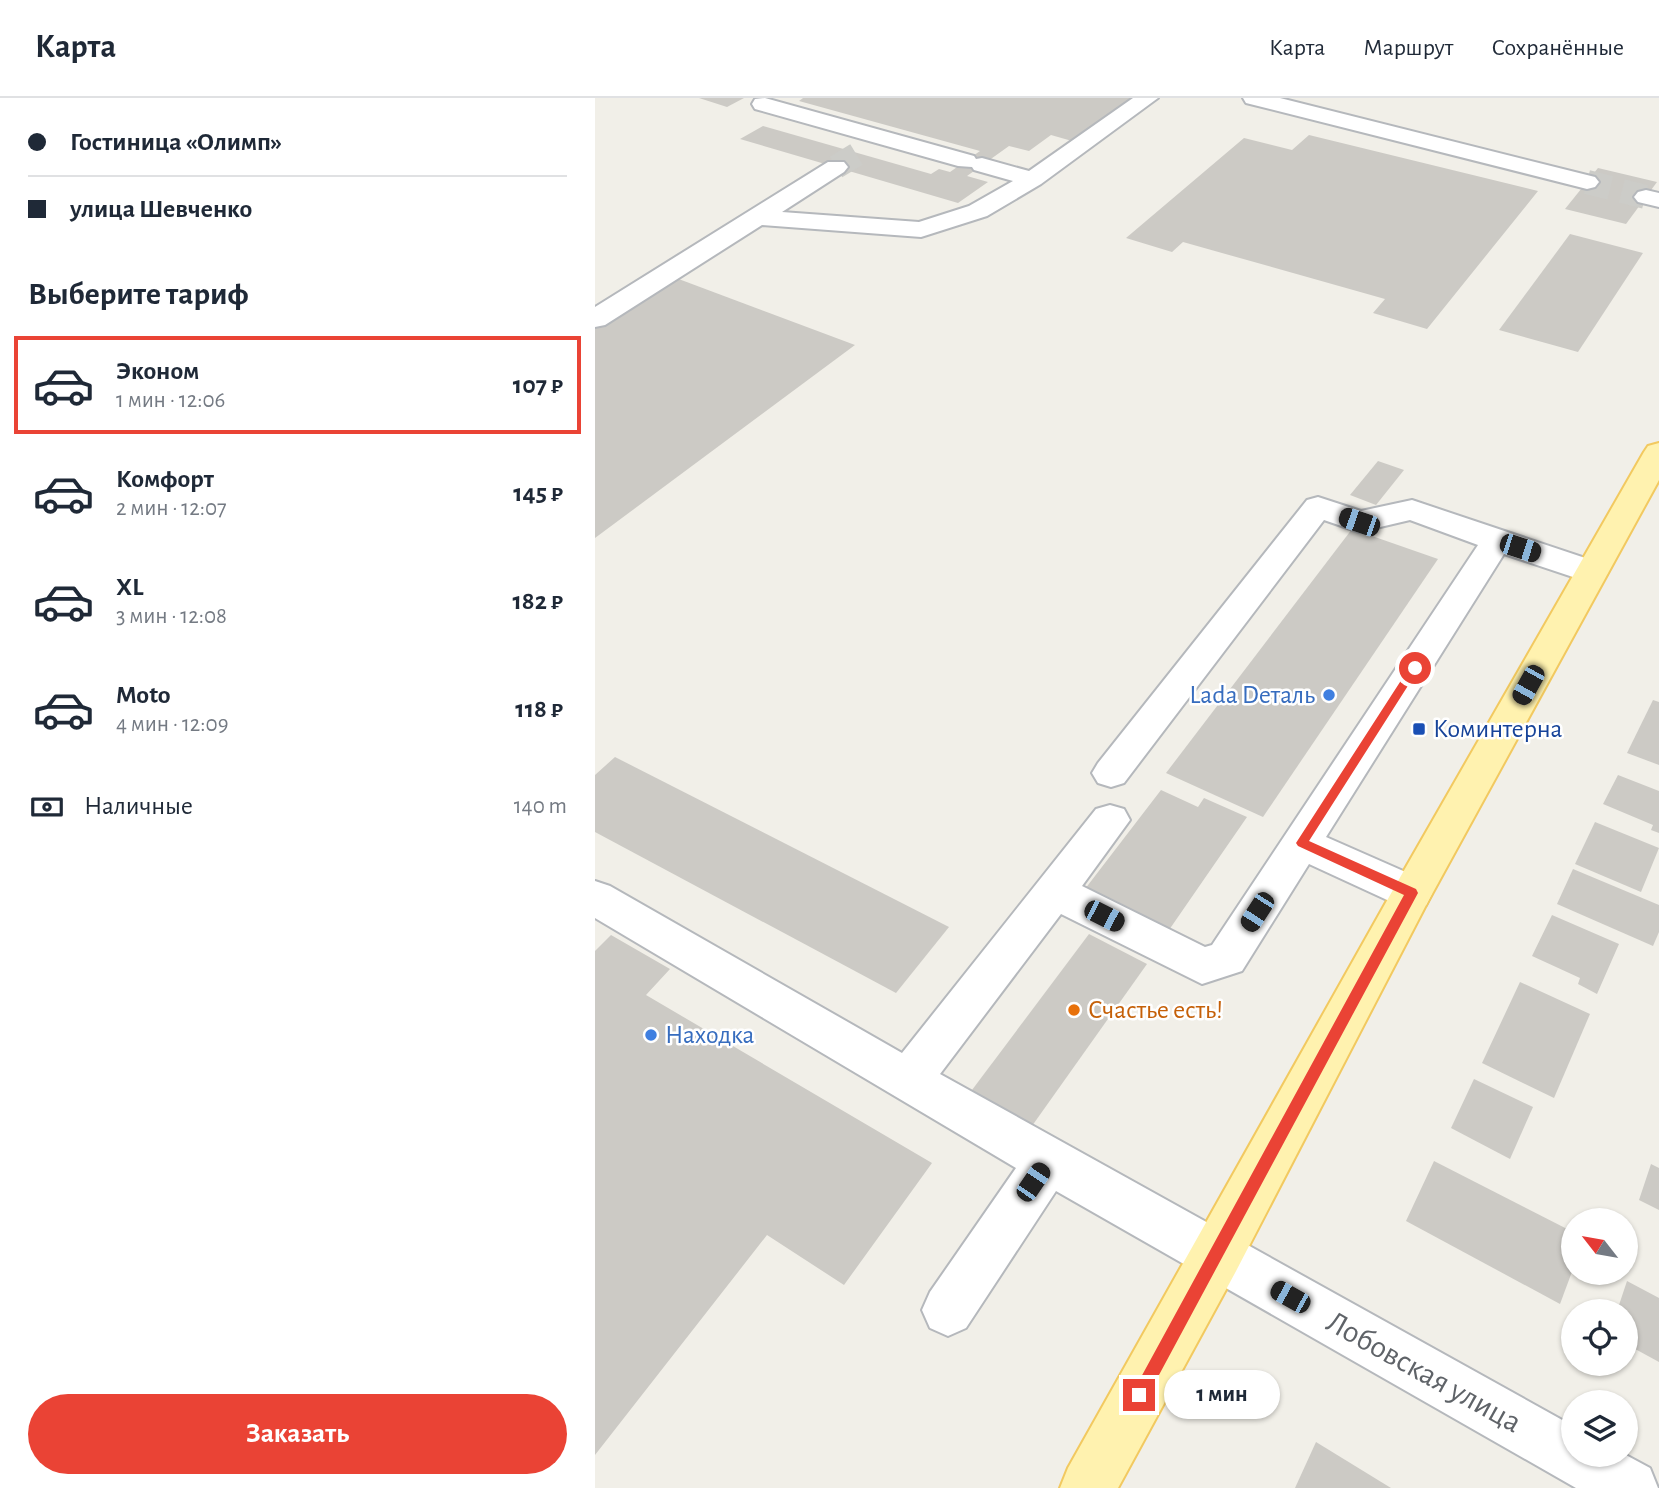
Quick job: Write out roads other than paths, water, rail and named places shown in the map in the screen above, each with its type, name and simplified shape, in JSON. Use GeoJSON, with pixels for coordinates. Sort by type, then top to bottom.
{"type":"FeatureCollection","features":[{"type":"Feature","properties":{"kind":"main road"},"geometry":{"type":"LineString","coordinates":[[1087,1488],[1217,1256],[1412,893],[1591,572],[1656,462]]}},
{"type":"Feature","properties":{"kind":"street"},"geometry":{"type":"LineString","coordinates":[[773,98],[763,104],[1033,179]]}},
{"type":"Feature","properties":{"kind":"street"},"geometry":{"type":"LineString","coordinates":[[758,216],[921,230],[978,211],[1033,179],[1147,98]]}},
{"type":"Feature","properties":{"kind":"street"},"geometry":{"type":"LineString","coordinates":[[1254,98],[1587,182]]}},
{"type":"Feature","properties":{"kind":"street"},"geometry":{"type":"LineString","coordinates":[[859,153],[884,138]]}},
{"type":"Feature","properties":{"kind":"street"},"geometry":{"type":"LineString","coordinates":[[595,319],[836,167]]}},
{"type":"Feature","properties":{"kind":"street"},"geometry":{"type":"LineString","coordinates":[[1111,773],[1318,507],[1359,522],[1412,510],[1591,572]]}},
{"type":"Feature","properties":{"kind":"street"},"geometry":{"type":"LineString","coordinates":[[1055,891],[1202,966],[1227,958],[1497,540]]}},
{"type":"Feature","properties":{"kind":"street"},"geometry":{"type":"LineString","coordinates":[[908,1080],[1110,820]]}},
{"type":"Feature","properties":{"kind":"street"},"geometry":{"type":"LineString","coordinates":[[1302,843],[1412,893]]}},
{"type":"Feature","properties":{"kind":"street","name":"Лобовская улица"},"geometry":{"type":"LineString","coordinates":[[595,898],[1048,1161],[1630,1488]]}},
{"type":"Feature","properties":{"kind":"street"},"geometry":{"type":"LineString","coordinates":[[948,1310],[1048,1161]]}},
{"type":"Feature","properties":{"kind":"tunnel"},"geometry":{"type":"LineString","coordinates":[[836,167],[859,153]]}},
{"type":"Feature","properties":{"kind":"tunnel"},"geometry":{"type":"LineString","coordinates":[[1587,182],[1646,197]]}},
{"type":"Feature","properties":{"kind":"place","name":"Lada Dеталь"},"geometry":{"type":"Point","coordinates":[1329,695]}},
{"type":"Feature","properties":{"kind":"place","name":"Коминтерна"},"geometry":{"type":"Point","coordinates":[1419,729]}},
{"type":"Feature","properties":{"kind":"place","name":"Счастье есть!"},"geometry":{"type":"Point","coordinates":[1074,1010]}},
{"type":"Feature","properties":{"kind":"place","name":"Находка"},"geometry":{"type":"Point","coordinates":[651,1035]}}]}
